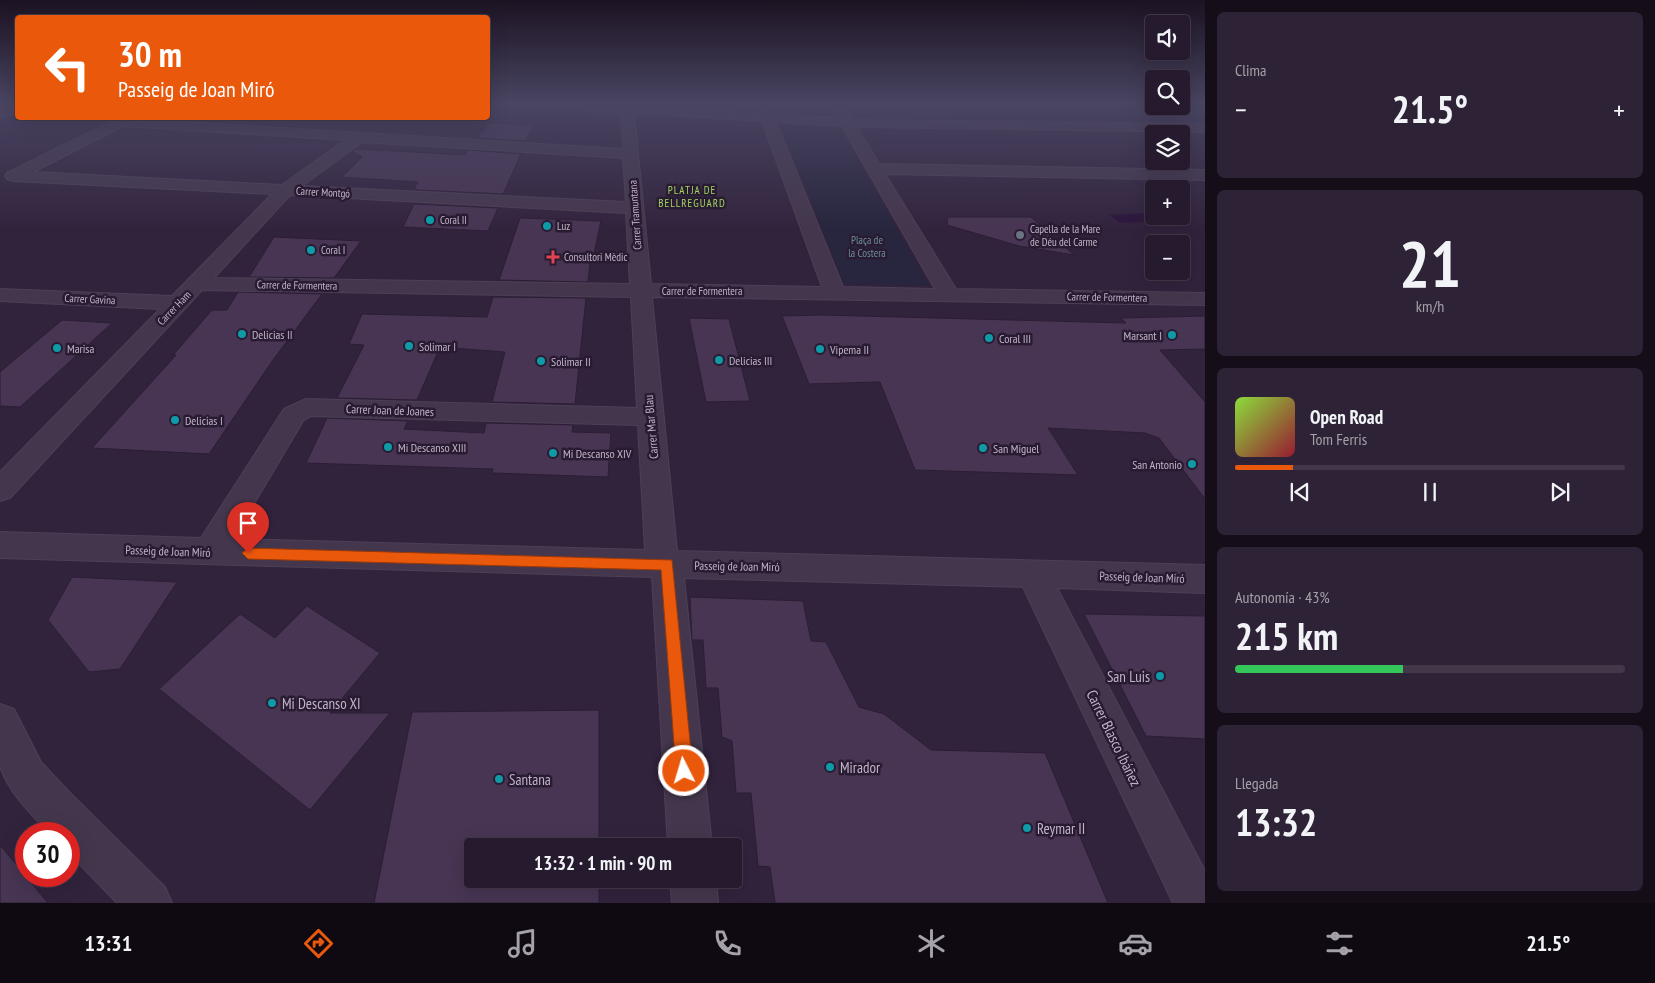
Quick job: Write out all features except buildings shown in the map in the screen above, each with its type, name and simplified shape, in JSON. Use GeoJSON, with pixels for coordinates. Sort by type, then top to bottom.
{"type":"FeatureCollection","features":[{"type":"Feature","properties":{"kind":"street"},"geometry":{"type":"LineString","coordinates":[[6,180],[75,145]]}},
{"type":"Feature","properties":{"kind":"street","name":"Carrer Ham"},"geometry":{"type":"LineString","coordinates":[[0,490],[286,190],[348,145]]}},
{"type":"Feature","properties":{"kind":"street"},"geometry":{"type":"LineString","coordinates":[[479,145],[630,154]]}},
{"type":"Feature","properties":{"kind":"street","name":"Carrer Tramuntana"},"geometry":{"type":"LineString","coordinates":[[629,145],[641,291]]}},
{"type":"Feature","properties":{"kind":"street"},"geometry":{"type":"LineString","coordinates":[[777,145],[834,292]]}},
{"type":"Feature","properties":{"kind":"street"},"geometry":{"type":"LineString","coordinates":[[861,145],[948,293]]}},
{"type":"Feature","properties":{"kind":"street"},"geometry":{"type":"LineString","coordinates":[[875,169],[1205,175]]}},
{"type":"Feature","properties":{"kind":"street","name":"Carrer Montgó"},"geometry":{"type":"LineString","coordinates":[[6,180],[286,190],[634,208]]}},
{"type":"Feature","properties":{"kind":"street","name":"Carrer de Formentera"},"geometry":{"type":"LineString","coordinates":[[198,284],[641,291],[948,293],[1205,299]]}},
{"type":"Feature","properties":{"kind":"street","name":"Carrer Mar Blau"},"geometry":{"type":"LineString","coordinates":[[641,291],[650,416],[689,838]]}},
{"type":"Feature","properties":{"kind":"street","name":"Carrer Gavina"},"geometry":{"type":"LineString","coordinates":[[0,295],[179,303]]}},
{"type":"Feature","properties":{"kind":"street","name":"Carrer Joan de Joanes"},"geometry":{"type":"LineString","coordinates":[[209,552],[293,415],[298,410],[306,407],[650,416]]}},
{"type":"Feature","properties":{"kind":"street","name":"Passeig de Joan Miró"},"geometry":{"type":"LineString","coordinates":[[0,545],[1205,579]]}},
{"type":"Feature","properties":{"kind":"street","name":"Carrer Blasco Ibáñez"},"geometry":{"type":"LineString","coordinates":[[1032,573],[1197,903]]}},
{"type":"Feature","properties":{"kind":"street"},"geometry":{"type":"LineString","coordinates":[[0,723],[28,776],[55,808],[149,903]]}},
{"type":"Feature","properties":{"kind":"street"},"geometry":{"type":"LineString","coordinates":[[694,888],[695,903]]}},
{"type":"Feature","properties":{"kind":"green space","name":"Plaça de la Costera"},"geometry":{"type":"Polygon","coordinates":[[[789,145],[849,145],[929,285],[844,284],[789,145]]]}},
{"type":"Feature","properties":{"kind":"shaded area"},"geometry":{"type":"Polygon","coordinates":[[[1145,213],[1145,222],[1120,223],[1109,215],[1145,213]]]}},
{"type":"Feature","properties":{"kind":"place","name":"Coral II"},"geometry":{"type":"Point","coordinates":[430,220]}},
{"type":"Feature","properties":{"kind":"place","name":"Luz"},"geometry":{"type":"Point","coordinates":[547,226]}},
{"type":"Feature","properties":{"kind":"place","name":"Capella de la Mare de Déu del Carme"},"geometry":{"type":"Point","coordinates":[1020,235]}},
{"type":"Feature","properties":{"kind":"place","name":"Coral I"},"geometry":{"type":"Point","coordinates":[311,250]}},
{"type":"Feature","properties":{"kind":"place","name":"Consultori Mèdic"},"geometry":{"type":"Point","coordinates":[553,257]}},
{"type":"Feature","properties":{"kind":"place","name":"Delicias II"},"geometry":{"type":"Point","coordinates":[242,334]}},
{"type":"Feature","properties":{"kind":"place","name":"Marsant I"},"geometry":{"type":"Point","coordinates":[1172,335]}},
{"type":"Feature","properties":{"kind":"place","name":"Coral III"},"geometry":{"type":"Point","coordinates":[989,338]}},
{"type":"Feature","properties":{"kind":"place","name":"Solimar I"},"geometry":{"type":"Point","coordinates":[409,346]}},
{"type":"Feature","properties":{"kind":"place","name":"Marisa"},"geometry":{"type":"Point","coordinates":[57,348]}},
{"type":"Feature","properties":{"kind":"place","name":"Vipema II"},"geometry":{"type":"Point","coordinates":[820,349]}},
{"type":"Feature","properties":{"kind":"place","name":"Delicias III"},"geometry":{"type":"Point","coordinates":[719,360]}},
{"type":"Feature","properties":{"kind":"place","name":"Solimar II"},"geometry":{"type":"Point","coordinates":[541,361]}},
{"type":"Feature","properties":{"kind":"place","name":"Delicias I"},"geometry":{"type":"Point","coordinates":[175,420]}},
{"type":"Feature","properties":{"kind":"place","name":"Mi Descanso XIII"},"geometry":{"type":"Point","coordinates":[388,447]}},
{"type":"Feature","properties":{"kind":"place","name":"San Miguel"},"geometry":{"type":"Point","coordinates":[983,448]}},
{"type":"Feature","properties":{"kind":"place","name":"Mi Descanso XIV"},"geometry":{"type":"Point","coordinates":[553,453]}},
{"type":"Feature","properties":{"kind":"place","name":"San Antonio"},"geometry":{"type":"Point","coordinates":[1192,464]}},
{"type":"Feature","properties":{"kind":"place","name":"San Luis"},"geometry":{"type":"Point","coordinates":[1160,676]}},
{"type":"Feature","properties":{"kind":"place","name":"Mi Descanso XI"},"geometry":{"type":"Point","coordinates":[272,703]}},
{"type":"Feature","properties":{"kind":"place","name":"Mirador"},"geometry":{"type":"Point","coordinates":[830,767]}},
{"type":"Feature","properties":{"kind":"place","name":"Santana"},"geometry":{"type":"Point","coordinates":[499,779]}},
{"type":"Feature","properties":{"kind":"place","name":"Reymar II"},"geometry":{"type":"Point","coordinates":[1027,828]}},
{"type":"Feature","properties":{"kind":"district","name":"PLATJA DE BELLREGUARD"},"geometry":{"type":"Point","coordinates":[692,196]}},
{"type":"Feature","properties":{"kind":"route"},"geometry":{"type":"LineString","coordinates":[[248,553],[667,564],[684,771]]}}]}
